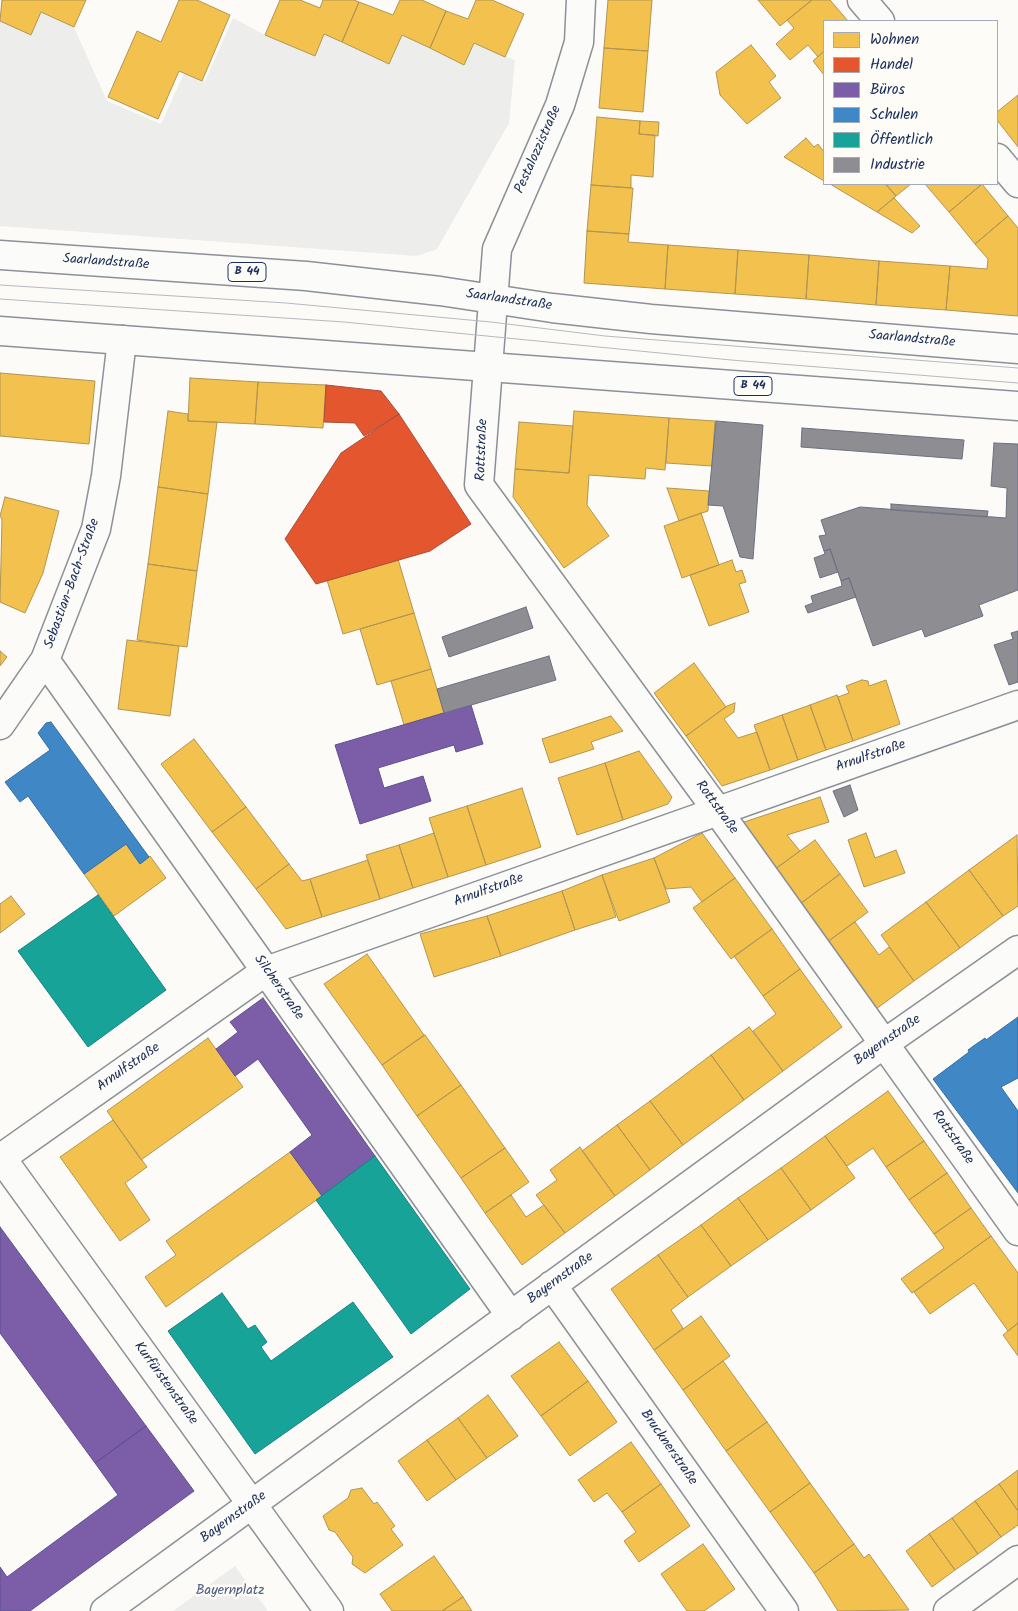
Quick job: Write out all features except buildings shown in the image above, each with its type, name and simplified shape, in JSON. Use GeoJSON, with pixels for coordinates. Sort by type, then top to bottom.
{"type":"FeatureCollection","features":[{"type":"Feature","properties":{"kind":"street","name":"Pestalozzistraße"},"geometry":{"type":"LineString","coordinates":[[488,366],[497,249],[560,105],[579,42],[581,0]]}},
{"type":"Feature","properties":{"kind":"street"},"geometry":{"type":"LineString","coordinates":[[862,0],[879,20]]}},
{"type":"Feature","properties":{"kind":"street"},"geometry":{"type":"LineString","coordinates":[[998,159],[1018,183]]}},
{"type":"Feature","properties":{"kind":"street","name":"Saarlandstraße"},"geometry":{"type":"LineString","coordinates":[[0,256],[306,276],[651,319],[1018,349]]}},
{"type":"Feature","properties":{"kind":"street","name":"B 44"},"geometry":{"type":"LineString","coordinates":[[0,331],[1018,406]]}},
{"type":"Feature","properties":{"kind":"street","name":"Sebastian-Bach-Straße"},"geometry":{"type":"LineString","coordinates":[[0,725],[44,660],[96,529],[106,476],[122,340]]}},
{"type":"Feature","properties":{"kind":"street","name":"Rottstraße"},"geometry":{"type":"LineString","coordinates":[[488,366],[479,485],[717,810],[1018,1231]]}},
{"type":"Feature","properties":{"kind":"street","name":"Silcherstraße"},"geometry":{"type":"LineString","coordinates":[[44,660],[511,1316]]}},
{"type":"Feature","properties":{"kind":"street","name":"Arnulfstraße"},"geometry":{"type":"LineString","coordinates":[[1,1157],[266,970],[1018,705]]}},
{"type":"Feature","properties":{"kind":"street","name":"Bayernstraße"},"geometry":{"type":"LineString","coordinates":[[105,1611],[885,1043],[1018,950]]}},
{"type":"Feature","properties":{"kind":"street","name":"Kurfürstenstraße"},"geometry":{"type":"LineString","coordinates":[[1,1157],[329,1611]]}},
{"type":"Feature","properties":{"kind":"street","name":"Brucknerstraße"},"geometry":{"type":"LineString","coordinates":[[552,1285],[784,1611]]}},
{"type":"Feature","properties":{"kind":"street"},"geometry":{"type":"LineString","coordinates":[[948,1611],[1018,1560]]}},
{"type":"Feature","properties":{"kind":"green space"},"geometry":{"type":"Polygon","coordinates":[[[41,12],[74,27],[107,101],[161,124],[184,73],[205,81],[233,18],[265,35],[315,55],[324,34],[385,62],[402,35],[464,64],[474,43],[515,60],[509,123],[437,249],[417,256],[0,226],[0,21],[31,35],[41,12]]]}},
{"type":"Feature","properties":{"kind":"green space","name":"Bayernplatz"},"geometry":{"type":"Polygon","coordinates":[[[235,1566],[268,1611],[173,1611],[235,1566]]]}},
{"type":"Feature","properties":{"kind":"tram line"},"geometry":{"type":"LineString","coordinates":[[0,285],[286,303],[491,322],[605,336],[1018,368]]}},
{"type":"Feature","properties":{"kind":"tram line"},"geometry":{"type":"LineString","coordinates":[[0,299],[344,322],[731,360],[1018,383]]}}]}
